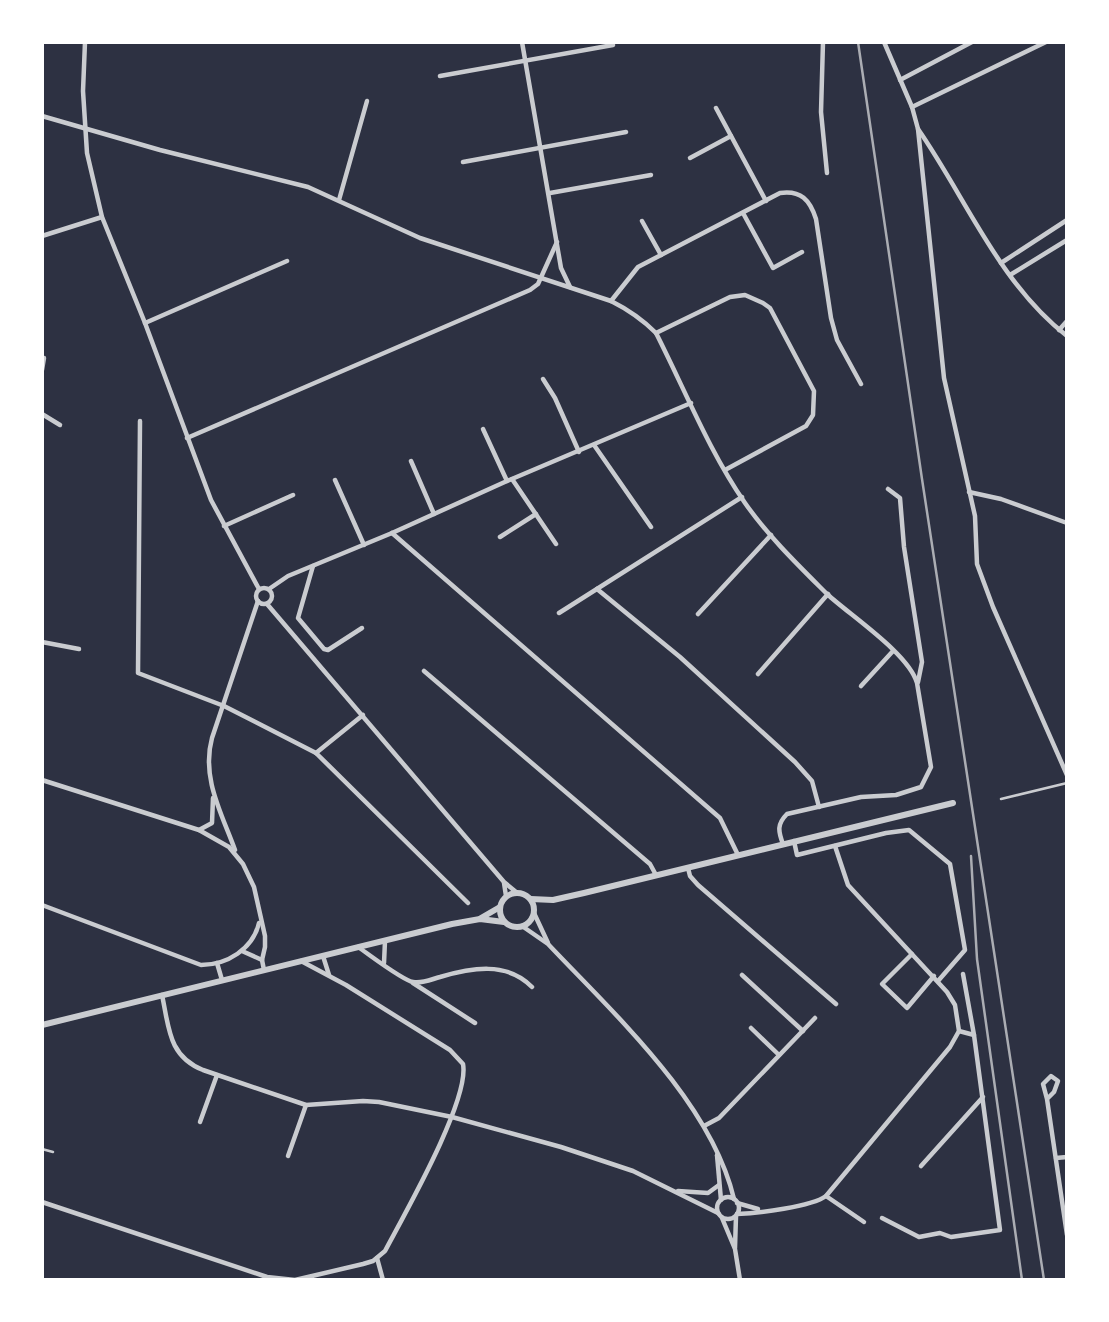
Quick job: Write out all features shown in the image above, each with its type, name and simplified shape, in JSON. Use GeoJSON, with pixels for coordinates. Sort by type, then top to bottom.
{"type":"FeatureCollection","features":[{"type":"Feature","properties":{"kind":"street"},"geometry":{"type":"LineString","coordinates":[[85,42],[83,91],[90,171],[102,217],[223,526],[258,590]]}},
{"type":"Feature","properties":{"kind":"street"},"geometry":{"type":"LineString","coordinates":[[522,42],[561,268],[570,287]]}},
{"type":"Feature","properties":{"kind":"street"},"geometry":{"type":"LineString","coordinates":[[823,42],[821,112],[827,173]]}},
{"type":"Feature","properties":{"kind":"street"},"geometry":{"type":"LineString","coordinates":[[884,42],[912,107],[918,129],[944,378],[975,516],[977,564],[1067,775]]}},
{"type":"Feature","properties":{"kind":"street"},"geometry":{"type":"LineString","coordinates":[[900,80],[972,42]]}},
{"type":"Feature","properties":{"kind":"street"},"geometry":{"type":"LineString","coordinates":[[912,107],[1046,42]]}},
{"type":"Feature","properties":{"kind":"street"},"geometry":{"type":"LineString","coordinates":[[440,76],[612,45]]}},
{"type":"Feature","properties":{"kind":"street"},"geometry":{"type":"LineString","coordinates":[[339,200],[367,101]]}},
{"type":"Feature","properties":{"kind":"street"},"geometry":{"type":"LineString","coordinates":[[716,108],[766,201]]}},
{"type":"Feature","properties":{"kind":"street"},"geometry":{"type":"LineString","coordinates":[[42,116],[185,157],[308,187],[420,238],[611,301],[636,314],[656,333],[725,470],[742,497],[771,535],[828,594],[909,667],[918,683],[932,767],[925,782],[912,791],[896,795],[869,796],[787,814],[780,821],[778,828],[783,844]]}},
{"type":"Feature","properties":{"kind":"street"},"geometry":{"type":"LineString","coordinates":[[918,129],[1010,275],[1031,303],[1067,336]]}},
{"type":"Feature","properties":{"kind":"street"},"geometry":{"type":"LineString","coordinates":[[463,162],[626,132]]}},
{"type":"Feature","properties":{"kind":"street"},"geometry":{"type":"LineString","coordinates":[[690,158],[731,136]]}},
{"type":"Feature","properties":{"kind":"street"},"geometry":{"type":"LineString","coordinates":[[550,193],[651,175]]}},
{"type":"Feature","properties":{"kind":"street"},"geometry":{"type":"LineString","coordinates":[[611,301],[638,267],[780,192],[790,191],[804,197],[816,219],[831,318],[837,340],[861,384]]}},
{"type":"Feature","properties":{"kind":"street"},"geometry":{"type":"LineString","coordinates":[[743,213],[773,268],[802,252]]}},
{"type":"Feature","properties":{"kind":"street"},"geometry":{"type":"LineString","coordinates":[[42,236],[102,217]]}},
{"type":"Feature","properties":{"kind":"street"},"geometry":{"type":"LineString","coordinates":[[1001,262],[1067,220]]}},
{"type":"Feature","properties":{"kind":"street"},"geometry":{"type":"LineString","coordinates":[[642,221],[661,255]]}},
{"type":"Feature","properties":{"kind":"street"},"geometry":{"type":"LineString","coordinates":[[1010,275],[1067,240]]}},
{"type":"Feature","properties":{"kind":"street"},"geometry":{"type":"LineString","coordinates":[[187,438],[530,290],[538,284],[557,243]]}},
{"type":"Feature","properties":{"kind":"street"},"geometry":{"type":"LineString","coordinates":[[145,323],[287,261]]}},
{"type":"Feature","properties":{"kind":"street"},"geometry":{"type":"LineString","coordinates":[[656,333],[730,297],[745,295],[769,308],[814,391],[813,415],[806,426],[725,470]]}},
{"type":"Feature","properties":{"kind":"street"},"geometry":{"type":"LineString","coordinates":[[1059,330],[1067,321]]}},
{"type":"Feature","properties":{"kind":"street"},"geometry":{"type":"LineString","coordinates":[[42,370],[44,358]]}},
{"type":"Feature","properties":{"kind":"street"},"geometry":{"type":"LineString","coordinates":[[543,380],[555,398],[579,452]]}},
{"type":"Feature","properties":{"kind":"street"},"geometry":{"type":"LineString","coordinates":[[269,589],[288,576],[691,403]]}},
{"type":"Feature","properties":{"kind":"street"},"geometry":{"type":"LineString","coordinates":[[42,414],[60,425]]}},
{"type":"Feature","properties":{"kind":"street"},"geometry":{"type":"LineString","coordinates":[[140,421],[138,673],[224,706],[316,753],[468,903]]}},
{"type":"Feature","properties":{"kind":"street"},"geometry":{"type":"LineString","coordinates":[[483,429],[510,480],[556,544]]}},
{"type":"Feature","properties":{"kind":"street"},"geometry":{"type":"LineString","coordinates":[[594,445],[651,527]]}},
{"type":"Feature","properties":{"kind":"street"},"geometry":{"type":"LineString","coordinates":[[411,461],[434,514]]}},
{"type":"Feature","properties":{"kind":"street"},"geometry":{"type":"LineString","coordinates":[[335,480],[364,545]]}},
{"type":"Feature","properties":{"kind":"street"},"geometry":{"type":"LineString","coordinates":[[888,489],[900,498],[904,547],[922,662],[918,683]]}},
{"type":"Feature","properties":{"kind":"street"},"geometry":{"type":"LineString","coordinates":[[969,492],[1001,499],[1067,523]]}},
{"type":"Feature","properties":{"kind":"street"},"geometry":{"type":"LineString","coordinates":[[223,526],[293,495]]}},
{"type":"Feature","properties":{"kind":"street"},"geometry":{"type":"LineString","coordinates":[[559,613],[742,497]]}},
{"type":"Feature","properties":{"kind":"street"},"geometry":{"type":"LineString","coordinates":[[500,537],[536,514]]}},
{"type":"Feature","properties":{"kind":"street"},"geometry":{"type":"LineString","coordinates":[[392,533],[720,818],[738,855]]}},
{"type":"Feature","properties":{"kind":"street"},"geometry":{"type":"LineString","coordinates":[[698,614],[771,535]]}},
{"type":"Feature","properties":{"kind":"street"},"geometry":{"type":"LineString","coordinates":[[313,565],[298,618],[324,649],[328,650],[362,628]]}},
{"type":"Feature","properties":{"kind":"street"},"geometry":{"type":"LineString","coordinates":[[200,831],[212,823],[213,790],[208,758],[212,738],[258,601],[258,590],[264,587],[269,589]]}},
{"type":"Feature","properties":{"kind":"street"},"geometry":{"type":"LineString","coordinates":[[267,604],[272,598],[269,589]]}},
{"type":"Feature","properties":{"kind":"street"},"geometry":{"type":"LineString","coordinates":[[597,589],[707,681],[795,762],[812,781],[819,807]]}},
{"type":"Feature","properties":{"kind":"street"},"geometry":{"type":"LineString","coordinates":[[758,674],[828,594]]}},
{"type":"Feature","properties":{"kind":"street"},"geometry":{"type":"LineString","coordinates":[[258,601],[267,604],[504,882],[516,892]]}},
{"type":"Feature","properties":{"kind":"street"},"geometry":{"type":"LineString","coordinates":[[42,642],[79,649]]}},
{"type":"Feature","properties":{"kind":"street"},"geometry":{"type":"LineString","coordinates":[[861,686],[893,651]]}},
{"type":"Feature","properties":{"kind":"street"},"geometry":{"type":"LineString","coordinates":[[424,671],[650,864],[656,876]]}},
{"type":"Feature","properties":{"kind":"street"},"geometry":{"type":"LineString","coordinates":[[316,753],[363,715]]}},
{"type":"Feature","properties":{"kind":"street"},"geometry":{"type":"LineString","coordinates":[[42,780],[200,831],[222,841],[236,854]]}},
{"type":"Feature","properties":{"kind":"street"},"geometry":{"type":"LineString","coordinates":[[213,790],[236,854],[254,887],[265,947],[262,960],[264,970]]}},
{"type":"Feature","properties":{"kind":"street"},"geometry":{"type":"LineString","coordinates":[[506,896],[516,892],[531,898],[553,900],[953,803]]}},
{"type":"Feature","properties":{"kind":"street"},"geometry":{"type":"LineString","coordinates":[[794,841],[797,855],[886,832],[909,830],[950,863],[965,950],[938,981]]}},
{"type":"Feature","properties":{"kind":"street"},"geometry":{"type":"LineString","coordinates":[[162,994],[176,1051],[187,1062],[306,1105],[363,1101],[452,1117],[593,1156],[674,1190],[730,1219],[736,1215],[819,1201],[950,1047],[960,1031],[956,1004],[934,976],[848,885],[835,846]]}},
{"type":"Feature","properties":{"kind":"street"},"geometry":{"type":"LineString","coordinates":[[688,868],[690,876],[698,885],[836,1004]]}},
{"type":"Feature","properties":{"kind":"street"},"geometry":{"type":"LineString","coordinates":[[504,882],[506,896],[500,907],[500,914],[505,922]]}},
{"type":"Feature","properties":{"kind":"street"},"geometry":{"type":"LineString","coordinates":[[531,898],[548,944]]}},
{"type":"Feature","properties":{"kind":"street"},"geometry":{"type":"LineString","coordinates":[[480,919],[522,926],[530,922],[535,912],[553,900]]}},
{"type":"Feature","properties":{"kind":"street"},"geometry":{"type":"LineString","coordinates":[[42,905],[201,965],[231,959],[242,951],[255,936],[260,920]]}},
{"type":"Feature","properties":{"kind":"street"},"geometry":{"type":"LineString","coordinates":[[42,1025],[480,919],[500,907]]}},
{"type":"Feature","properties":{"kind":"street"},"geometry":{"type":"LineString","coordinates":[[522,926],[548,944],[669,1076],[704,1126],[729,1179],[736,1201],[735,1249],[740,1280]]}},
{"type":"Feature","properties":{"kind":"street"},"geometry":{"type":"LineString","coordinates":[[384,964],[385,940]]}},
{"type":"Feature","properties":{"kind":"street"},"geometry":{"type":"LineString","coordinates":[[358,947],[475,1023]]}},
{"type":"Feature","properties":{"kind":"street"},"geometry":{"type":"LineString","coordinates":[[242,951],[262,960]]}},
{"type":"Feature","properties":{"kind":"street"},"geometry":{"type":"LineString","coordinates":[[912,954],[882,984],[907,1007],[934,976]]}},
{"type":"Feature","properties":{"kind":"street"},"geometry":{"type":"LineString","coordinates":[[323,956],[329,975]]}},
{"type":"Feature","properties":{"kind":"street"},"geometry":{"type":"LineString","coordinates":[[42,1202],[259,1274],[285,1280],[352,1267],[377,1258],[385,1251],[452,1117],[465,1072],[458,1056],[329,975],[301,961]]}},
{"type":"Feature","properties":{"kind":"street"},"geometry":{"type":"LineString","coordinates":[[217,962],[222,980]]}},
{"type":"Feature","properties":{"kind":"street"},"geometry":{"type":"LineString","coordinates":[[413,982],[486,968],[517,976],[533,987]]}},
{"type":"Feature","properties":{"kind":"street"},"geometry":{"type":"LineString","coordinates":[[883,1218],[919,1237],[940,1233],[951,1237],[1000,1230],[983,1097],[963,974]]}},
{"type":"Feature","properties":{"kind":"street"},"geometry":{"type":"LineString","coordinates":[[742,975],[803,1031]]}},
{"type":"Feature","properties":{"kind":"street"},"geometry":{"type":"LineString","coordinates":[[704,1126],[719,1118],[815,1018]]}},
{"type":"Feature","properties":{"kind":"street"},"geometry":{"type":"LineString","coordinates":[[751,1028],[779,1055]]}},
{"type":"Feature","properties":{"kind":"street"},"geometry":{"type":"LineString","coordinates":[[960,1031],[974,1035]]}},
{"type":"Feature","properties":{"kind":"street"},"geometry":{"type":"LineString","coordinates":[[200,1122],[217,1075]]}},
{"type":"Feature","properties":{"kind":"street"},"geometry":{"type":"LineString","coordinates":[[1047,1099],[1057,1087],[1058,1081],[1051,1076],[1043,1084],[1067,1235]]}},
{"type":"Feature","properties":{"kind":"street"},"geometry":{"type":"LineString","coordinates":[[921,1166],[983,1097]]}},
{"type":"Feature","properties":{"kind":"street"},"geometry":{"type":"LineString","coordinates":[[288,1156],[306,1105]]}},
{"type":"Feature","properties":{"kind":"street"},"geometry":{"type":"LineString","coordinates":[[716,1150],[721,1200]]}},
{"type":"Feature","properties":{"kind":"street"},"geometry":{"type":"LineString","coordinates":[[1056,1158],[1067,1157]]}},
{"type":"Feature","properties":{"kind":"street"},"geometry":{"type":"LineString","coordinates":[[674,1190],[708,1193],[720,1184]]}},
{"type":"Feature","properties":{"kind":"street"},"geometry":{"type":"LineString","coordinates":[[826,1196],[864,1222]]}},
{"type":"Feature","properties":{"kind":"street"},"geometry":{"type":"LineString","coordinates":[[735,1249],[717,1206],[721,1200],[727,1197],[763,1210]]}},
{"type":"Feature","properties":{"kind":"street"},"geometry":{"type":"LineString","coordinates":[[377,1258],[383,1280]]}},
{"type":"Feature","properties":{"kind":"lane"},"geometry":{"type":"LineString","coordinates":[[1001,799],[1067,783]]}},
{"type":"Feature","properties":{"kind":"lane"},"geometry":{"type":"LineString","coordinates":[[42,1149],[53,1152]]}},
{"type":"Feature","properties":{"kind":"railway"},"geometry":{"type":"LineString","coordinates":[[858,42],[1044,1280]]}},
{"type":"Feature","properties":{"kind":"railway"},"geometry":{"type":"LineString","coordinates":[[971,856],[977,959],[1022,1280]]}}]}
